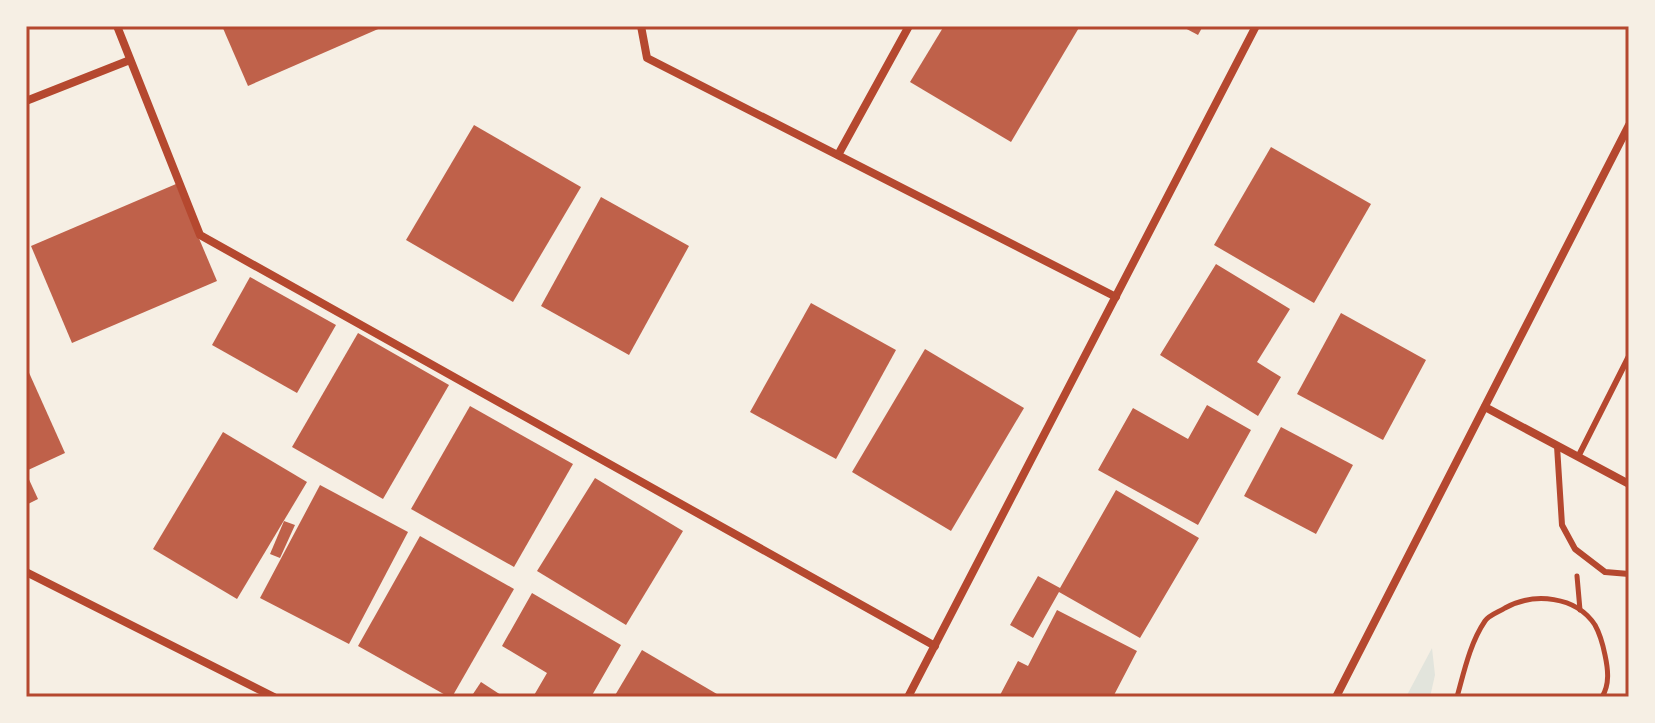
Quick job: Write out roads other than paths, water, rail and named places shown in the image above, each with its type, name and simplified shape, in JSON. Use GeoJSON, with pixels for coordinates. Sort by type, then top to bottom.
{"type":"FeatureCollection","features":[{"type":"Feature","properties":{"kind":"street"},"geometry":{"type":"LineString","coordinates":[[117,26],[200,235],[935,646]]}},
{"type":"Feature","properties":{"kind":"street"},"geometry":{"type":"LineString","coordinates":[[641,26],[647,58],[1116,297]]}},
{"type":"Feature","properties":{"kind":"street"},"geometry":{"type":"LineString","coordinates":[[838,155],[909,26]]}},
{"type":"Feature","properties":{"kind":"street"},"geometry":{"type":"LineString","coordinates":[[908,697],[1256,26]]}},
{"type":"Feature","properties":{"kind":"street"},"geometry":{"type":"LineString","coordinates":[[26,101],[130,60]]}},
{"type":"Feature","properties":{"kind":"street"},"geometry":{"type":"LineString","coordinates":[[1336,697],[1629,125]]}},
{"type":"Feature","properties":{"kind":"street"},"geometry":{"type":"LineString","coordinates":[[1485,407],[1629,484]]}},
{"type":"Feature","properties":{"kind":"street"},"geometry":{"type":"LineString","coordinates":[[26,572],[274,697]]}},
{"type":"Feature","properties":{"kind":"lane"},"geometry":{"type":"LineString","coordinates":[[1578,457],[1629,356]]}},
{"type":"Feature","properties":{"kind":"lane"},"geometry":{"type":"LineString","coordinates":[[1557,446],[1562,525],[1575,549],[1605,572],[1629,574]]}}]}
